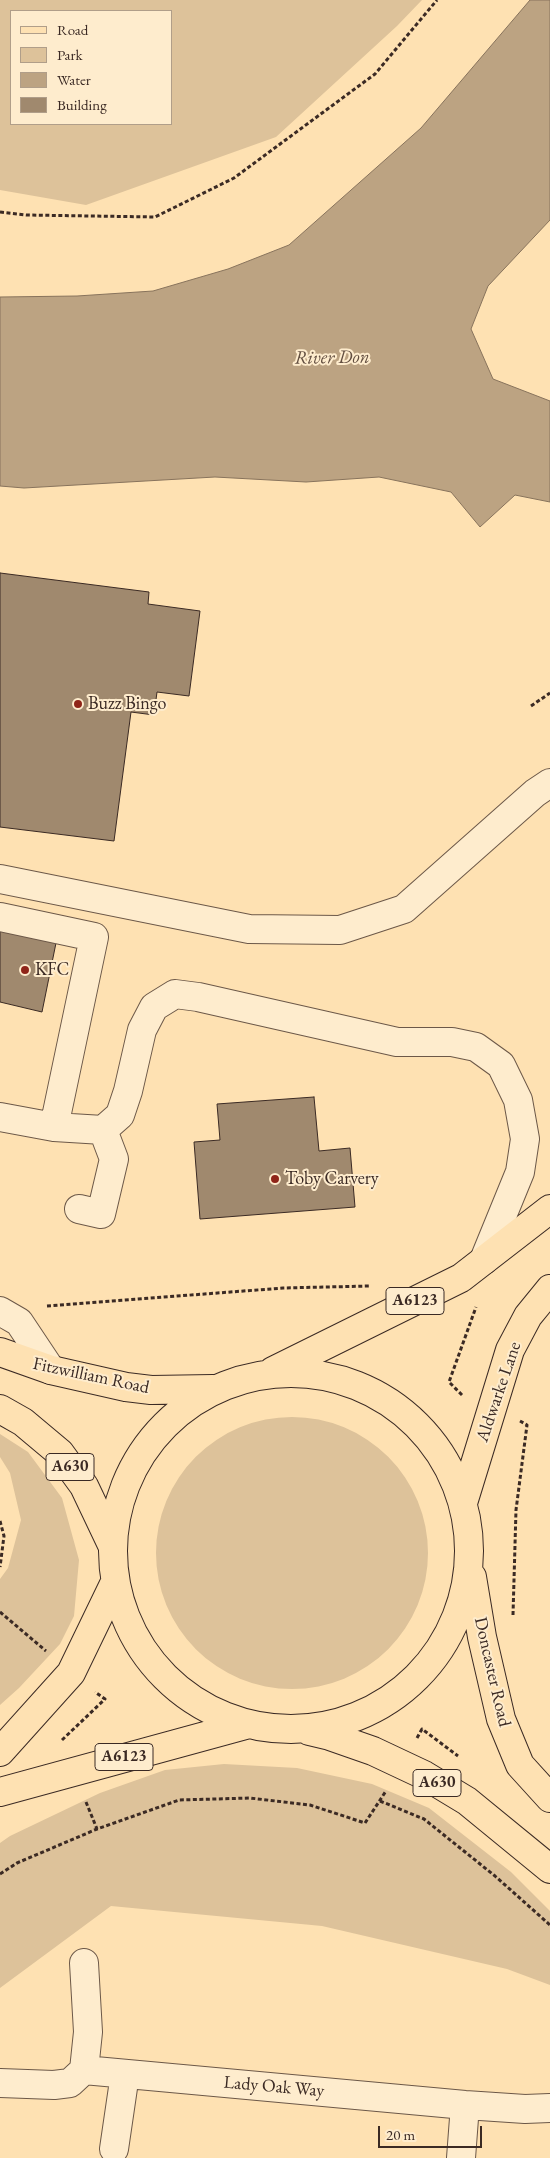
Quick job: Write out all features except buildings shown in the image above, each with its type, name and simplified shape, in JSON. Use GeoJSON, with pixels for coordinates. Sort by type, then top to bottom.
{"type":"FeatureCollection","features":[{"type":"Feature","properties":{"kind":"main road","name":"A6123"},"geometry":{"type":"LineString","coordinates":[[268,1374],[461,1278],[550,1209]]}},
{"type":"Feature","properties":{"kind":"main road","name":"Aldwarke Lane"},"geometry":{"type":"LineString","coordinates":[[463,1503],[510,1350],[528,1316],[550,1289]]}},
{"type":"Feature","properties":{"kind":"main road","name":"Fitzwilliam Road"},"geometry":{"type":"LineString","coordinates":[[0,1352],[51,1370],[118,1385],[150,1390],[214,1389]]}},
{"type":"Feature","properties":{"kind":"main road"},"geometry":{"type":"LineString","coordinates":[[310,1373],[352,1383],[389,1402],[425,1434],[447,1464],[463,1503],[468,1533],[469,1563],[462,1601],[447,1638],[424,1670],[395,1696],[360,1715],[323,1727],[305,1730],[278,1729],[249,1724],[222,1715],[195,1701],[166,1676],[146,1655],[135,1638],[123,1611],[115,1582],[113,1547],[118,1508],[131,1471],[145,1449],[180,1410],[214,1389],[268,1374],[310,1373]]}},
{"type":"Feature","properties":{"kind":"main road","name":"A630"},"geometry":{"type":"LineString","coordinates":[[0,1409],[23,1422],[60,1453],[84,1486],[113,1547]]}},
{"type":"Feature","properties":{"kind":"main road","name":"Doncaster Road"},"geometry":{"type":"LineString","coordinates":[[469,1563],[482,1637],[501,1720],[520,1765],[550,1798]]}},
{"type":"Feature","properties":{"kind":"main road"},"geometry":{"type":"LineString","coordinates":[[0,1752],[71,1672],[115,1582]]}},
{"type":"Feature","properties":{"kind":"main road","name":"A6123"},"geometry":{"type":"LineString","coordinates":[[0,1792],[249,1724]]}},
{"type":"Feature","properties":{"kind":"main road","name":"A630"},"geometry":{"type":"LineString","coordinates":[[305,1730],[330,1736],[402,1764],[466,1801],[550,1869]]}},
{"type":"Feature","properties":{"kind":"street"},"geometry":{"type":"LineString","coordinates":[[0,879],[249,929],[340,930],[404,909],[535,793],[550,784]]}},
{"type":"Feature","properties":{"kind":"street"},"geometry":{"type":"LineString","coordinates":[[0,917],[94,937],[54,1127]]}},
{"type":"Feature","properties":{"kind":"street"},"geometry":{"type":"LineString","coordinates":[[0,1117],[54,1127],[103,1130],[120,1114],[128,1091],[142,1030],[154,1007],[176,994],[198,997],[397,1042],[452,1042],[476,1047],[501,1065],[518,1100],[525,1139],[520,1172],[484,1260]]}},
{"type":"Feature","properties":{"kind":"street"},"geometry":{"type":"LineString","coordinates":[[79,1209],[101,1214],[114,1159],[103,1130]]}},
{"type":"Feature","properties":{"kind":"street"},"geometry":{"type":"LineString","coordinates":[[0,1311],[19,1322],[51,1370]]}},
{"type":"Feature","properties":{"kind":"street"},"geometry":{"type":"LineString","coordinates":[[0,2083],[54,2085],[70,2083],[84,2070],[88,2032],[84,1963]]}},
{"type":"Feature","properties":{"kind":"street","name":"Lady Oak Way"},"geometry":{"type":"LineString","coordinates":[[84,2070],[465,2105],[525,2109],[550,2108]]}},
{"type":"Feature","properties":{"kind":"street"},"geometry":{"type":"LineString","coordinates":[[114,2150],[125,2074]]}},
{"type":"Feature","properties":{"kind":"street"},"geometry":{"type":"LineString","coordinates":[[461,2158],[465,2105]]}},
{"type":"Feature","properties":{"kind":"path"},"geometry":{"type":"LineString","coordinates":[[0,212],[26,215],[155,216],[208,191],[234,178],[375,74],[437,0]]}},
{"type":"Feature","properties":{"kind":"path"},"geometry":{"type":"LineString","coordinates":[[531,706],[550,692]]}},
{"type":"Feature","properties":{"kind":"path"},"geometry":{"type":"LineString","coordinates":[[461,1278],[477,1306],[449,1382],[460,1394],[492,1406],[527,1425],[516,1510],[513,1620]]}},
{"type":"Feature","properties":{"kind":"path"},"geometry":{"type":"LineString","coordinates":[[39,1303],[46,1306],[282,1288],[378,1286]]}},
{"type":"Feature","properties":{"kind":"path"},"geometry":{"type":"LineString","coordinates":[[0,1521],[4,1536],[0,1567]]}},
{"type":"Feature","properties":{"kind":"path"},"geometry":{"type":"LineString","coordinates":[[0,1874],[17,1863],[97,1829],[179,1800],[259,1799],[310,1805],[365,1823],[380,1801],[422,1728],[461,1758]]}},
{"type":"Feature","properties":{"kind":"path"},"geometry":{"type":"LineString","coordinates":[[380,1801],[424,1819],[496,1876],[550,1925]]}},
{"type":"Feature","properties":{"kind":"green space"},"geometry":{"type":"Polygon","coordinates":[[[0,0],[422,0],[397,26],[276,137],[86,205],[0,190],[0,0]]]}},
{"type":"Feature","properties":{"kind":"green space"},"geometry":{"type":"Polygon","coordinates":[[[292,1417],[331,1423],[356,1433],[388,1457],[405,1478],[417,1501],[425,1527],[428,1553],[422,1592],[412,1617],[388,1649],[367,1666],[344,1678],[318,1686],[292,1689],[253,1683],[228,1673],[196,1649],[179,1628],[167,1605],[159,1579],[156,1553],[162,1514],[172,1489],[196,1457],[217,1440],[240,1428],[266,1420],[292,1417]]]}},
{"type":"Feature","properties":{"kind":"green space"},"geometry":{"type":"Polygon","coordinates":[[[0,1434],[28,1452],[62,1498],[79,1560],[74,1616],[60,1644],[19,1688],[0,1705],[0,1579],[8,1568],[21,1520],[10,1473],[0,1457],[0,1434]]]}},
{"type":"Feature","properties":{"kind":"green space"},"geometry":{"type":"Polygon","coordinates":[[[224,1764],[297,1768],[372,1784],[429,1808],[511,1872],[550,1911],[550,1985],[507,1969],[322,1926],[111,1906],[0,1988],[0,1843],[10,1836],[100,1793],[165,1770],[224,1764]]]}},
{"type":"Feature","properties":{"kind":"water","name":"River Don"},"geometry":{"type":"Polygon","coordinates":[[[530,0],[550,0],[550,220],[488,286],[471,329],[493,379],[550,401],[550,502],[515,495],[480,527],[451,492],[379,477],[306,482],[215,477],[24,488],[0,486],[0,297],[77,296],[153,291],[228,269],[289,245],[421,128],[530,0]]]}},
{"type":"Feature","properties":{"kind":"place","name":"Buzz Bingo"},"geometry":{"type":"Point","coordinates":[78,704]}},
{"type":"Feature","properties":{"kind":"place","name":"KFC"},"geometry":{"type":"Point","coordinates":[25,970]}},
{"type":"Feature","properties":{"kind":"place","name":"Toby Carvery"},"geometry":{"type":"Point","coordinates":[275,1179]}}]}
